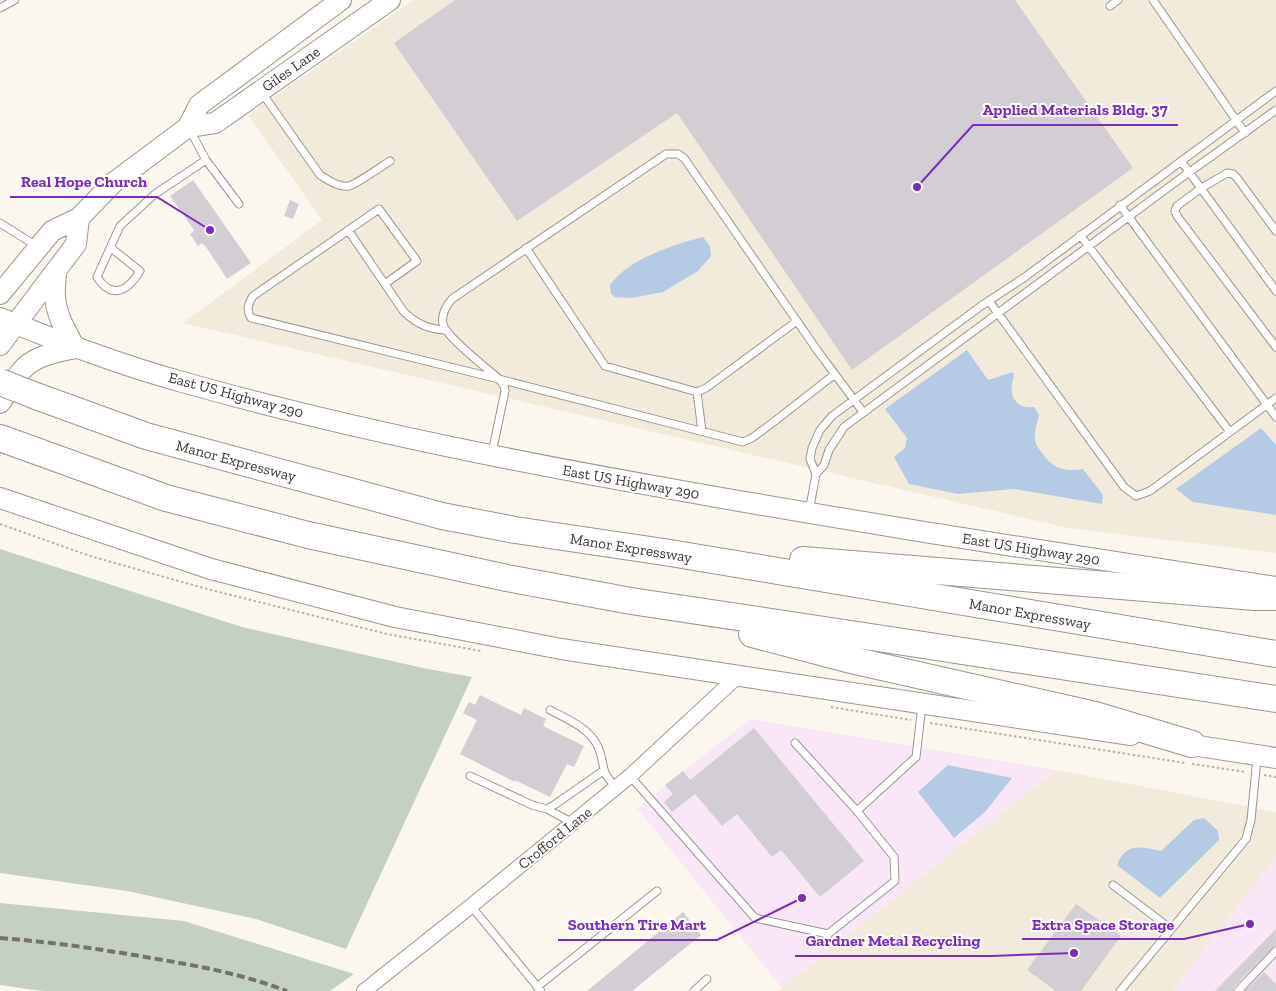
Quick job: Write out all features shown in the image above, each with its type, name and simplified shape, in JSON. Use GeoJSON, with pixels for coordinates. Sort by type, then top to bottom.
{"type":"FeatureCollection","features":[{"type":"Feature","properties":{"kind":"highway","name":"Manor Expressway"},"geometry":{"type":"LineString","coordinates":[[0,382],[146,436],[442,516],[515,530],[664,552],[1276,654]]}},
{"type":"Feature","properties":{"kind":"highway"},"geometry":{"type":"LineString","coordinates":[[2,439],[166,498],[308,535],[488,574],[631,602],[1276,699]]}},
{"type":"Feature","properties":{"kind":"highway"},"geometry":{"type":"LineString","coordinates":[[664,552],[792,559],[1255,597],[1276,597]]}},
{"type":"Feature","properties":{"kind":"highway"},"geometry":{"type":"LineString","coordinates":[[631,602],[847,659],[1095,715],[1192,744]]}},
{"type":"Feature","properties":{"kind":"main road","name":"Giles Lane"},"geometry":{"type":"LineString","coordinates":[[0,294],[52,231],[79,218],[113,183],[188,126],[199,104],[341,0]]}},
{"type":"Feature","properties":{"kind":"main road","name":"Giles Lane"},"geometry":{"type":"LineString","coordinates":[[188,126],[215,123],[390,0]]}},
{"type":"Feature","properties":{"kind":"main road"},"geometry":{"type":"LineString","coordinates":[[0,345],[7,321],[56,272],[76,244],[79,218]]}},
{"type":"Feature","properties":{"kind":"main road"},"geometry":{"type":"LineString","coordinates":[[0,403],[24,368],[29,364],[40,357],[75,348],[62,323],[54,296],[56,272]]}},
{"type":"Feature","properties":{"kind":"main road","name":"East US Highway 290"},"geometry":{"type":"LineString","coordinates":[[7,321],[75,348],[184,383],[358,427],[492,456],[809,514],[1276,587]]}},
{"type":"Feature","properties":{"kind":"main road"},"geometry":{"type":"LineString","coordinates":[[0,498],[211,569],[395,617],[561,649],[1192,744],[1267,757]]}},
{"type":"Feature","properties":{"kind":"street","name":"Crofford Lane"},"geometry":{"type":"LineString","coordinates":[[364,991],[630,776],[738,676]]}},
{"type":"Feature","properties":{"kind":"lane"},"geometry":{"type":"LineString","coordinates":[[0,8],[15,0]]}},
{"type":"Feature","properties":{"kind":"lane"},"geometry":{"type":"LineString","coordinates":[[1110,6],[1118,0]]}},
{"type":"Feature","properties":{"kind":"lane"},"geometry":{"type":"LineString","coordinates":[[1153,0],[1245,133]]}},
{"type":"Feature","properties":{"kind":"lane"},"geometry":{"type":"LineString","coordinates":[[260,91],[320,175],[339,186],[350,186],[390,161]]}},
{"type":"Feature","properties":{"kind":"lane"},"geometry":{"type":"LineString","coordinates":[[816,474],[810,459],[815,439],[826,422],[854,399],[988,301],[1025,277],[1276,91]]}},
{"type":"Feature","properties":{"kind":"lane"},"geometry":{"type":"LineString","coordinates":[[809,514],[816,474],[824,465],[829,450],[844,427],[1276,110]]}},
{"type":"Feature","properties":{"kind":"lane"},"geometry":{"type":"LineString","coordinates":[[188,126],[206,160],[239,204]]}},
{"type":"Feature","properties":{"kind":"lane"},"geometry":{"type":"LineString","coordinates":[[445,330],[443,318],[446,305],[452,299],[660,156],[678,154],[684,158],[797,321],[863,412]]}},
{"type":"Feature","properties":{"kind":"lane"},"geometry":{"type":"LineString","coordinates":[[111,248],[140,271],[134,281],[124,290],[112,290],[104,286],[97,277],[120,226],[155,194],[206,160]]}},
{"type":"Feature","properties":{"kind":"lane"},"geometry":{"type":"LineString","coordinates":[[1181,161],[1276,291]]}},
{"type":"Feature","properties":{"kind":"lane"},"geometry":{"type":"LineString","coordinates":[[1276,231],[1237,178],[1232,174],[1227,173],[1200,189],[1177,206],[1175,210],[1177,216],[1276,346]]}},
{"type":"Feature","properties":{"kind":"lane"},"geometry":{"type":"LineString","coordinates":[[1120,205],[1276,417]]}},
{"type":"Feature","properties":{"kind":"lane"},"geometry":{"type":"LineString","coordinates":[[386,284],[417,261],[379,209],[253,296],[248,304],[249,314],[251,318],[743,442],[752,438],[835,374]]}},
{"type":"Feature","properties":{"kind":"lane"},"geometry":{"type":"LineString","coordinates":[[0,223],[38,248]]}},
{"type":"Feature","properties":{"kind":"lane"},"geometry":{"type":"LineString","coordinates":[[348,230],[404,312],[415,322],[433,329],[445,330],[499,379],[505,390],[492,456]]}},
{"type":"Feature","properties":{"kind":"lane"},"geometry":{"type":"LineString","coordinates":[[1080,235],[1088,248],[1230,432]]}},
{"type":"Feature","properties":{"kind":"lane"},"geometry":{"type":"LineString","coordinates":[[526,248],[605,366],[697,392]]}},
{"type":"Feature","properties":{"kind":"lane"},"geometry":{"type":"LineString","coordinates":[[988,301],[1124,487],[1136,496],[1150,491],[1276,398]]}},
{"type":"Feature","properties":{"kind":"lane"},"geometry":{"type":"LineString","coordinates":[[697,392],[797,321]]}},
{"type":"Feature","properties":{"kind":"lane"},"geometry":{"type":"LineString","coordinates":[[697,392],[702,431]]}},
{"type":"Feature","properties":{"kind":"lane"},"geometry":{"type":"LineString","coordinates":[[856,811],[916,757],[922,704]]}},
{"type":"Feature","properties":{"kind":"lane"},"geometry":{"type":"LineString","coordinates":[[550,710],[592,736],[600,751],[603,771],[616,787]]}},
{"type":"Feature","properties":{"kind":"lane"},"geometry":{"type":"LineString","coordinates":[[630,776],[755,918],[828,934],[895,881],[894,857],[795,742]]}},
{"type":"Feature","properties":{"kind":"lane"},"geometry":{"type":"LineString","coordinates":[[1120,991],[1246,839],[1267,757]]}},
{"type":"Feature","properties":{"kind":"lane"},"geometry":{"type":"LineString","coordinates":[[547,809],[603,771]]}},
{"type":"Feature","properties":{"kind":"lane"},"geometry":{"type":"LineString","coordinates":[[470,776],[532,805],[547,809],[573,823]]}},
{"type":"Feature","properties":{"kind":"lane"},"geometry":{"type":"LineString","coordinates":[[1113,885],[1170,929]]}},
{"type":"Feature","properties":{"kind":"lane"},"geometry":{"type":"LineString","coordinates":[[471,906],[539,989],[657,891]]}},
{"type":"Feature","properties":{"kind":"lane"},"geometry":{"type":"LineString","coordinates":[[1238,991],[1276,951]]}},
{"type":"Feature","properties":{"kind":"lane"},"geometry":{"type":"LineString","coordinates":[[694,991],[707,979]]}},
{"type":"Feature","properties":{"kind":"shaded area"},"geometry":{"type":"Polygon","coordinates":[[[414,0],[1276,0],[1276,553],[1068,528],[183,323],[322,220],[248,115],[414,0]]]}},
{"type":"Feature","properties":{"kind":"shaded area"},"geometry":{"type":"Polygon","coordinates":[[[750,719],[1056,770],[782,988],[637,808],[750,719]]]}},
{"type":"Feature","properties":{"kind":"shaded area"},"geometry":{"type":"Polygon","coordinates":[[[1056,770],[1276,812],[1276,856],[1172,991],[778,991],[1056,770]]]}},
{"type":"Feature","properties":{"kind":"shaded area"},"geometry":{"type":"Polygon","coordinates":[[[1276,856],[1276,991],[1172,991],[1276,856]]]}},
{"type":"Feature","properties":{"kind":"green space"},"geometry":{"type":"Polygon","coordinates":[[[0,549],[242,627],[423,668],[472,677],[346,949],[256,919],[127,891],[0,873],[0,549]]]}},
{"type":"Feature","properties":{"kind":"green space"},"geometry":{"type":"Polygon","coordinates":[[[0,903],[184,921],[354,974],[330,991],[43,991],[0,985],[0,903]]]}},
{"type":"Feature","properties":{"kind":"water"},"geometry":{"type":"Polygon","coordinates":[[[703,237],[710,246],[711,256],[698,271],[663,292],[631,298],[615,297],[611,294],[610,285],[618,276],[639,260],[678,244],[703,237]]]}},
{"type":"Feature","properties":{"kind":"water"},"geometry":{"type":"Polygon","coordinates":[[[967,350],[988,380],[1013,372],[1012,393],[1014,398],[1021,405],[1034,407],[1039,415],[1035,436],[1038,448],[1050,463],[1055,466],[1070,470],[1083,469],[1103,495],[1102,504],[1014,489],[958,494],[909,484],[894,457],[905,448],[907,438],[885,409],[967,350]]]}},
{"type":"Feature","properties":{"kind":"water"},"geometry":{"type":"Polygon","coordinates":[[[1261,428],[1276,445],[1276,515],[1193,502],[1176,489],[1261,428]]]}},
{"type":"Feature","properties":{"kind":"water"},"geometry":{"type":"Polygon","coordinates":[[[948,765],[1012,778],[985,812],[954,838],[918,792],[948,765]]]}},
{"type":"Feature","properties":{"kind":"water"},"geometry":{"type":"Polygon","coordinates":[[[1204,818],[1218,831],[1219,840],[1160,898],[1117,865],[1130,849],[1147,848],[1161,851],[1194,820],[1204,818]]]}},
{"type":"Feature","properties":{"kind":"building"},"geometry":{"type":"Polygon","coordinates":[[[455,0],[1015,0],[1133,168],[852,370],[677,113],[517,221],[394,43],[455,0]]]}},
{"type":"Feature","properties":{"kind":"building"},"geometry":{"type":"Polygon","coordinates":[[[193,180],[251,263],[227,279],[206,247],[202,243],[198,246],[190,234],[194,231],[192,227],[170,196],[193,180]]]}},
{"type":"Feature","properties":{"kind":"building"},"geometry":{"type":"Polygon","coordinates":[[[290,200],[299,204],[293,219],[284,216],[290,200]]]}},
{"type":"Feature","properties":{"kind":"building"},"geometry":{"type":"Polygon","coordinates":[[[480,695],[521,715],[524,708],[546,719],[543,726],[584,746],[574,767],[567,764],[550,797],[515,780],[515,782],[460,754],[477,720],[463,713],[469,702],[475,705],[480,695]]]}},
{"type":"Feature","properties":{"kind":"building"},"geometry":{"type":"Polygon","coordinates":[[[754,728],[864,861],[820,897],[781,850],[772,857],[737,814],[722,826],[695,794],[672,812],[664,802],[673,794],[665,785],[683,771],[690,780],[754,728]]]}},
{"type":"Feature","properties":{"kind":"building"},"geometry":{"type":"Polygon","coordinates":[[[1076,904],[1121,936],[1081,991],[1056,991],[1027,970],[1076,904]]]}},
{"type":"Feature","properties":{"kind":"building"},"geometry":{"type":"Polygon","coordinates":[[[683,912],[701,935],[632,991],[587,991],[683,912]]]}},
{"type":"Feature","properties":{"kind":"building"},"geometry":{"type":"Polygon","coordinates":[[[1276,929],[1276,945],[1234,987],[1233,991],[1215,991],[1276,929]]]}},
{"type":"Feature","properties":{"kind":"building"},"geometry":{"type":"Polygon","coordinates":[[[1264,972],[1276,984],[1276,991],[1245,991],[1264,972]]]}},
{"type":"Feature","properties":{"kind":"railway"},"geometry":{"type":"LineString","coordinates":[[0,938],[76,946],[186,964],[237,975],[287,991]]}},
{"type":"Feature","properties":{"kind":"place","name":"Applied Materials Bldg. 37"},"geometry":{"type":"Point","coordinates":[917,187]}},
{"type":"Feature","properties":{"kind":"place","name":"Real Hope Church"},"geometry":{"type":"Point","coordinates":[210,230]}},
{"type":"Feature","properties":{"kind":"place","name":"Southern Tire Mart"},"geometry":{"type":"Point","coordinates":[802,898]}},
{"type":"Feature","properties":{"kind":"place","name":"Extra Space Storage"},"geometry":{"type":"Point","coordinates":[1250,924]}},
{"type":"Feature","properties":{"kind":"place","name":"Gardner Metal Recycling"},"geometry":{"type":"Point","coordinates":[1074,953]}}]}
